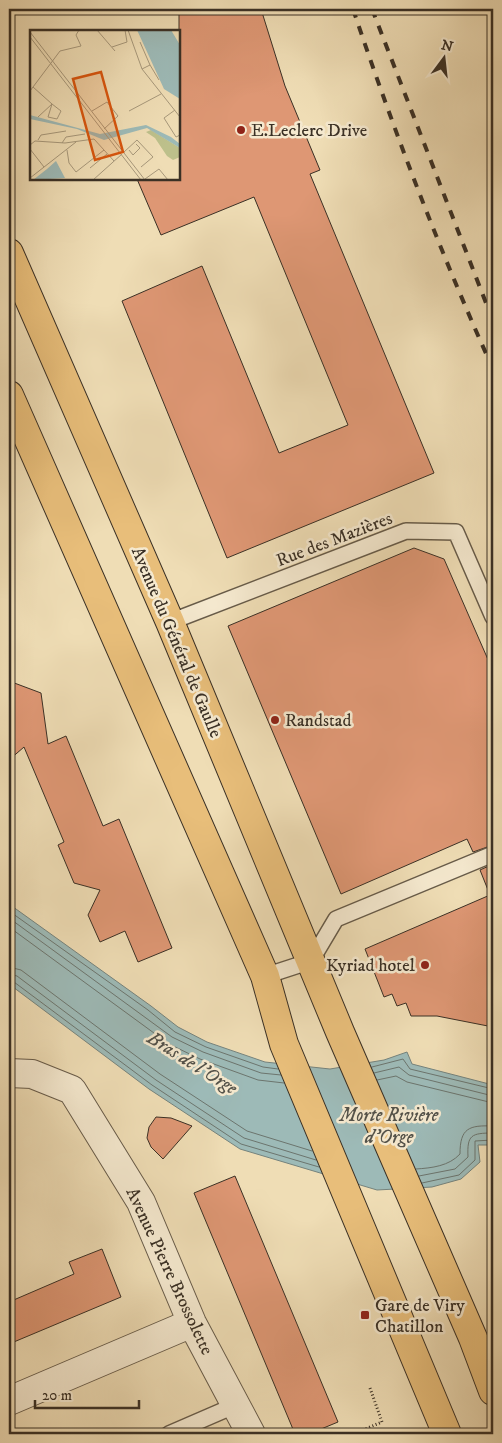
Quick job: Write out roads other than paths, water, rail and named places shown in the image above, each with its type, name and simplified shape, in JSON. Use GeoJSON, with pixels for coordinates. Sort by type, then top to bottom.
{"type":"FeatureCollection","features":[{"type":"Feature","properties":{"kind":"main road","name":"Avenue du Général de Gaulle"},"geometry":{"type":"LineString","coordinates":[[9,254],[170,622],[340,1032],[473,1338],[493,1391]]}},
{"type":"Feature","properties":{"kind":"main road"},"geometry":{"type":"LineString","coordinates":[[9,395],[265,976],[284,1044],[447,1434]]}},
{"type":"Feature","properties":{"kind":"street","name":"Avenue Pierre Brossolette"},"geometry":{"type":"LineString","coordinates":[[9,1073],[32,1074],[72,1090],[141,1202],[192,1323],[251,1434]]}},
{"type":"Feature","properties":{"kind":"street"},"geometry":{"type":"LineString","coordinates":[[9,1401],[192,1323]]}},
{"type":"Feature","properties":{"kind":"lane","name":"Rue des Mazières"},"geometry":{"type":"LineString","coordinates":[[170,622],[406,531],[456,532],[493,616]]}},
{"type":"Feature","properties":{"kind":"lane"},"geometry":{"type":"LineString","coordinates":[[265,976],[311,961],[336,919],[493,854]]}},
{"type":"Feature","properties":{"kind":"lane"},"geometry":{"type":"LineString","coordinates":[[169,1434],[236,1405]]}},
{"type":"Feature","properties":{"kind":"water","name":"Morte Rivière d'Orge"},"geometry":{"type":"Polygon","coordinates":[[[9,904],[178,1027],[207,1042],[265,1062],[330,1069],[384,1060],[407,1052],[412,1064],[493,1085],[493,1145],[478,1145],[480,1162],[461,1179],[432,1187],[377,1190],[240,1149],[149,1089],[9,984],[9,904]]]}},
{"type":"Feature","properties":{"kind":"railway"},"geometry":{"type":"LineString","coordinates":[[353,9],[418,191],[493,369]]}},
{"type":"Feature","properties":{"kind":"railway"},"geometry":{"type":"LineString","coordinates":[[372,9],[493,321]]}},
{"type":"Feature","properties":{"kind":"place","name":"E.Leclerc Drive"},"geometry":{"type":"Point","coordinates":[241,130]}},
{"type":"Feature","properties":{"kind":"place","name":"Randstad"},"geometry":{"type":"Point","coordinates":[275,720]}},
{"type":"Feature","properties":{"kind":"place","name":"Kyriad hotel"},"geometry":{"type":"Point","coordinates":[425,965]}},
{"type":"Feature","properties":{"kind":"place","name":"Gare de Viry Chatillon"},"geometry":{"type":"Point","coordinates":[365,1315]}},
{"type":"Feature","properties":{"kind":"water label","name":"Bras de l'Orge"},"geometry":{"type":"Point","coordinates":[193,1062]}}]}
